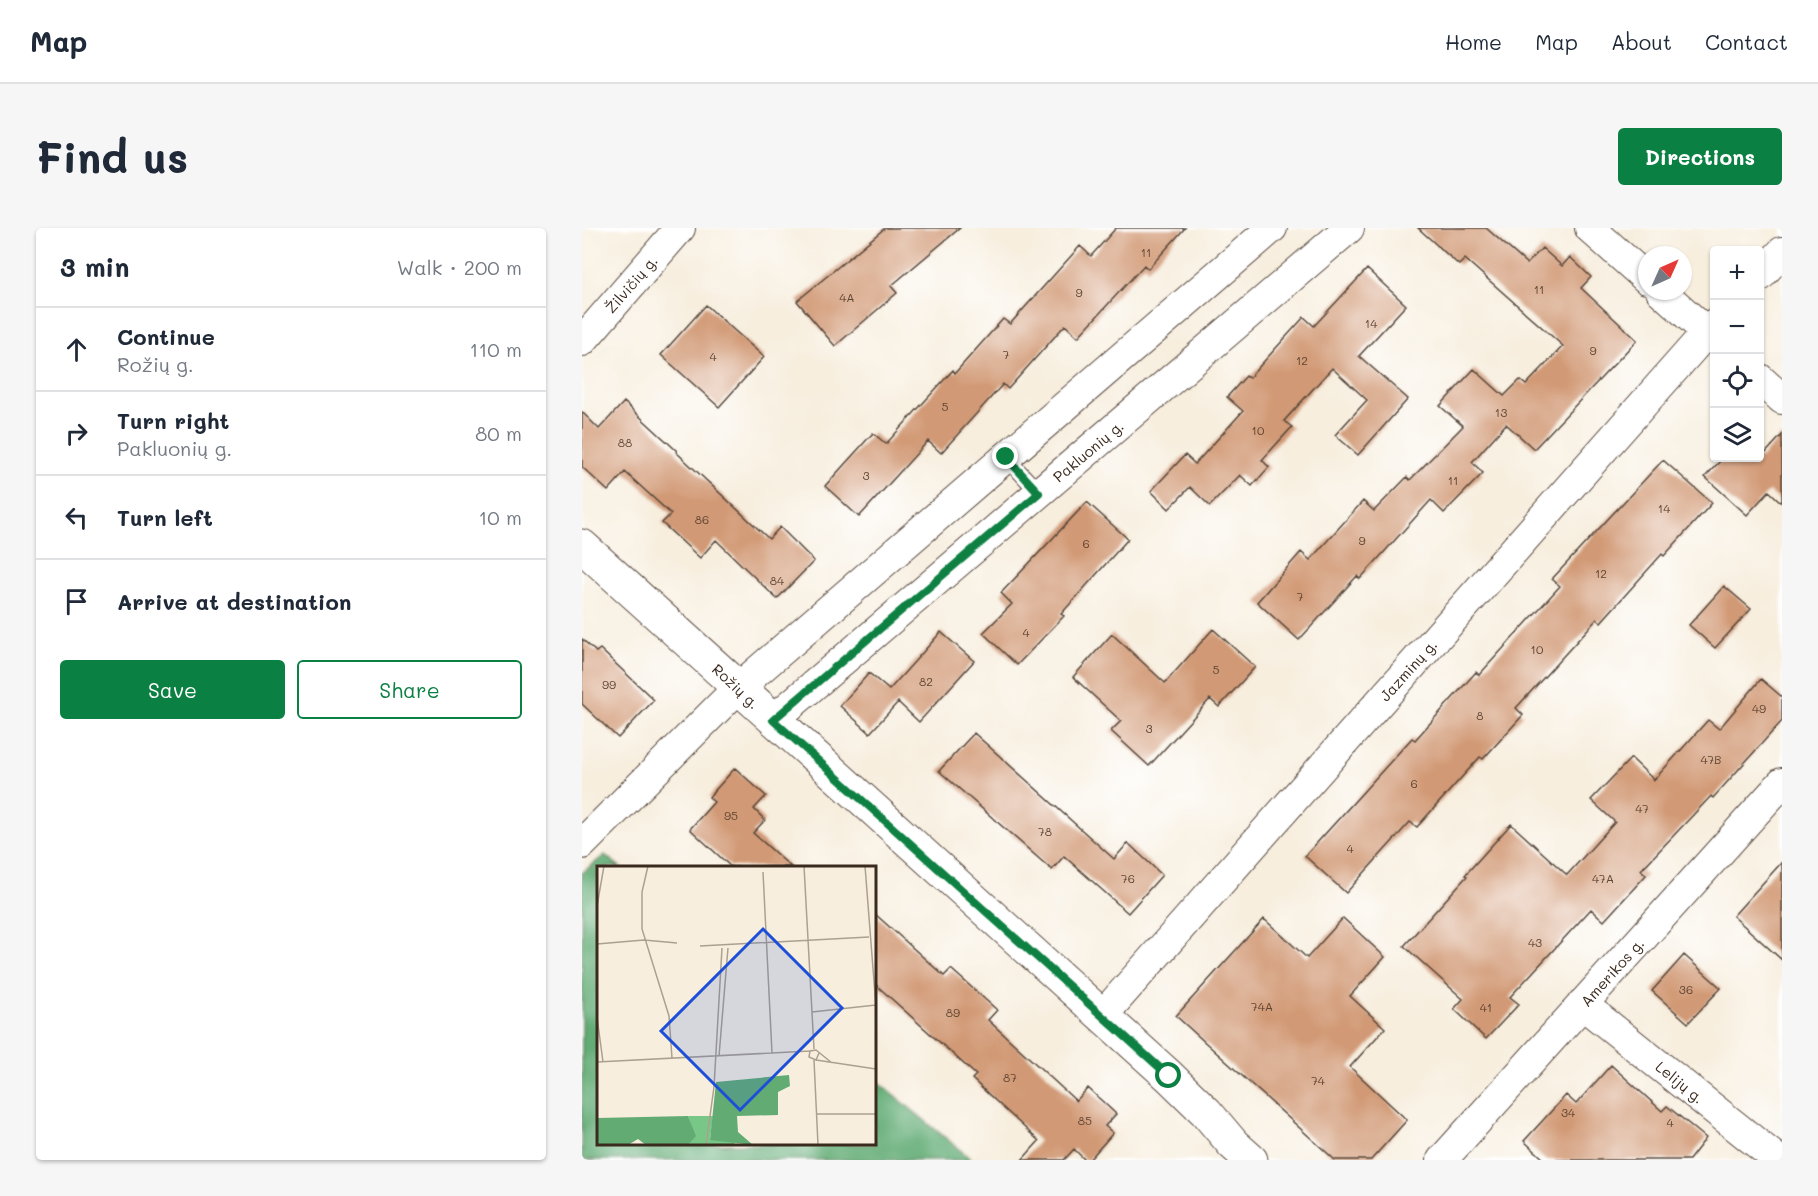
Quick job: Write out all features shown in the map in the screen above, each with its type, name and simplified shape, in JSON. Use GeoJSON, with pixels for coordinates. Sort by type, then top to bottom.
{"type":"FeatureCollection","features":[{"type":"Feature","properties":{"kind":"street","name":"Žilvičių g."},"geometry":{"type":"LineString","coordinates":[[582,340],[680,228]]}},
{"type":"Feature","properties":{"kind":"street"},"geometry":{"type":"LineString","coordinates":[[582,844],[738,688],[1272,228]]}},
{"type":"Feature","properties":{"kind":"street","name":"Pakluonių g."},"geometry":{"type":"LineString","coordinates":[[773,720],[1349,228]]}},
{"type":"Feature","properties":{"kind":"street"},"geometry":{"type":"LineString","coordinates":[[1590,228],[1638,271]]}},
{"type":"Feature","properties":{"kind":"street"},"geometry":{"type":"LineString","coordinates":[[1764,272],[1782,252]]}},
{"type":"Feature","properties":{"kind":"street"},"geometry":{"type":"LineString","coordinates":[[1672,300],[1710,330]]}},
{"type":"Feature","properties":{"kind":"street","name":"Jazminų g."},"geometry":{"type":"LineString","coordinates":[[1102,1016],[1710,334]]}},
{"type":"Feature","properties":{"kind":"street"},"geometry":{"type":"LineString","coordinates":[[1764,383],[1782,399]]}},
{"type":"Feature","properties":{"kind":"street","name":"Rožių g."},"geometry":{"type":"LineString","coordinates":[[582,546],[1102,1016],[1206,1112],[1242,1155]]}},
{"type":"Feature","properties":{"kind":"street","name":"Amerikos g."},"geometry":{"type":"LineString","coordinates":[[1442,1160],[1782,783]]}},
{"type":"Feature","properties":{"kind":"street","name":"Lelijų g."},"geometry":{"type":"LineString","coordinates":[[1582,1004],[1778,1160]]}},
{"type":"Feature","properties":{"kind":"lane"},"geometry":{"type":"LineString","coordinates":[[1006,457],[1039,493]]}},
{"type":"Feature","properties":{"kind":"green space"},"geometry":{"type":"Polygon","coordinates":[[[605,855],[619,866],[597,866],[597,1145],[876,1145],[876,1080],[972,1160],[582,1160],[582,873],[605,855]]]}},
{"type":"Feature","properties":{"kind":"building"},"geometry":{"type":"Polygon","coordinates":[[[885,228],[960,228],[891,286],[897,293],[835,346],[797,301],[885,228]]]}},
{"type":"Feature","properties":{"kind":"building"},"geometry":{"type":"Polygon","coordinates":[[[1116,228],[1185,228],[1148,269],[1144,265],[1078,337],[1065,325],[1008,389],[1003,384],[941,453],[928,441],[859,517],[825,486],[873,433],[886,444],[953,370],[955,373],[1003,319],[1010,324],[1080,246],[1091,256],[1116,228]]]}},
{"type":"Feature","properties":{"kind":"building"},"geometry":{"type":"Polygon","coordinates":[[[1418,228],[1486,228],[1527,264],[1542,248],[1562,266],[1570,257],[1591,277],[1581,288],[1637,340],[1534,449],[1506,424],[1472,462],[1483,473],[1444,513],[1431,500],[1360,579],[1357,576],[1299,640],[1257,602],[1301,552],[1310,560],[1363,501],[1374,511],[1407,477],[1410,480],[1463,426],[1440,406],[1474,369],[1504,396],[1520,380],[1526,385],[1563,346],[1465,259],[1459,265],[1418,228]]]}},
{"type":"Feature","properties":{"kind":"building"},"geometry":{"type":"Polygon","coordinates":[[[1367,269],[1406,305],[1359,356],[1408,399],[1358,455],[1335,435],[1367,400],[1332,368],[1284,421],[1292,427],[1262,460],[1269,467],[1252,486],[1240,475],[1210,506],[1190,487],[1169,509],[1151,491],[1185,455],[1195,464],[1243,411],[1227,397],[1246,376],[1249,378],[1304,317],[1314,326],[1367,269]]]}},
{"type":"Feature","properties":{"kind":"building"},"geometry":{"type":"Polygon","coordinates":[[[706,305],[764,357],[719,407],[661,355],[706,305]]]}},
{"type":"Feature","properties":{"kind":"building"},"geometry":{"type":"Polygon","coordinates":[[[624,402],[769,539],[780,527],[814,561],[777,599],[716,540],[700,558],[662,523],[671,514],[625,472],[608,491],[582,467],[582,412],[599,429],[624,402]]]}},
{"type":"Feature","properties":{"kind":"building"},"geometry":{"type":"Polygon","coordinates":[[[1782,435],[1782,503],[1769,491],[1747,515],[1705,477],[1719,462],[1764,462],[1764,455],[1782,435]]]}},
{"type":"Feature","properties":{"kind":"building"},"geometry":{"type":"Polygon","coordinates":[[[1663,460],[1712,503],[1601,622],[1597,619],[1516,708],[1523,715],[1483,759],[1480,757],[1417,827],[1410,822],[1346,893],[1305,856],[1412,738],[1415,740],[1476,672],[1479,675],[1560,586],[1552,579],[1663,460]]]}},
{"type":"Feature","properties":{"kind":"building"},"geometry":{"type":"Polygon","coordinates":[[[1087,502],[1128,539],[1061,614],[1064,616],[1017,665],[983,633],[1012,604],[1001,593],[1087,502]]]}},
{"type":"Feature","properties":{"kind":"building"},"geometry":{"type":"Polygon","coordinates":[[[1724,586],[1751,609],[1715,648],[1689,625],[1724,586]]]}},
{"type":"Feature","properties":{"kind":"building"},"geometry":{"type":"Polygon","coordinates":[[[1213,629],[1255,667],[1219,707],[1210,699],[1149,766],[1111,731],[1121,721],[1073,677],[1112,634],[1165,683],[1213,629]]]}},
{"type":"Feature","properties":{"kind":"building"},"geometry":{"type":"Polygon","coordinates":[[[941,632],[974,661],[919,722],[898,702],[870,733],[840,706],[869,673],[889,690],[941,632]]]}},
{"type":"Feature","properties":{"kind":"building"},"geometry":{"type":"Polygon","coordinates":[[[582,639],[596,652],[600,649],[654,700],[618,738],[582,704],[582,639]]]}},
{"type":"Feature","properties":{"kind":"building"},"geometry":{"type":"Polygon","coordinates":[[[1761,679],[1782,697],[1782,721],[1713,798],[1711,796],[1641,870],[1646,875],[1604,921],[1591,909],[1510,997],[1519,1004],[1486,1039],[1454,1009],[1463,999],[1404,946],[1511,824],[1567,875],[1615,822],[1591,800],[1631,758],[1654,780],[1708,720],[1719,729],[1761,679]]]}},
{"type":"Feature","properties":{"kind":"building"},"geometry":{"type":"Polygon","coordinates":[[[974,733],[1114,859],[1128,843],[1162,875],[1128,913],[1064,856],[1052,870],[939,771],[974,733]]]}},
{"type":"Feature","properties":{"kind":"building"},"geometry":{"type":"Polygon","coordinates":[[[735,768],[766,796],[754,809],[765,820],[753,833],[790,866],[730,866],[690,829],[714,802],[709,797],[735,768]]]}},
{"type":"Feature","properties":{"kind":"building"},"geometry":{"type":"Polygon","coordinates":[[[1782,862],[1782,960],[1733,916],[1782,862]]]}},
{"type":"Feature","properties":{"kind":"building"},"geometry":{"type":"Polygon","coordinates":[[[876,915],[944,976],[951,969],[997,1010],[988,1020],[1076,1101],[1088,1088],[1116,1114],[1105,1126],[1113,1133],[1089,1160],[1085,1160],[1074,1149],[1064,1160],[1022,1160],[1039,1141],[972,1079],[976,1075],[876,985],[876,915]]]}},
{"type":"Feature","properties":{"kind":"building"},"geometry":{"type":"Polygon","coordinates":[[[1343,918],[1385,957],[1350,996],[1385,1028],[1350,1067],[1407,1120],[1371,1160],[1335,1160],[1176,1016],[1264,919],[1307,958],[1343,918]]]}},
{"type":"Feature","properties":{"kind":"building"},"geometry":{"type":"Polygon","coordinates":[[[1684,955],[1721,988],[1688,1023],[1652,991],[1684,955]]]}},
{"type":"Feature","properties":{"kind":"building"},"geometry":{"type":"Polygon","coordinates":[[[1611,1065],[1662,1111],[1667,1106],[1706,1138],[1689,1160],[1545,1160],[1524,1141],[1566,1095],[1576,1104],[1611,1065]]]}},
{"type":"Feature","properties":{"kind":"route"},"geometry":{"type":"LineString","coordinates":[[1006,457],[1039,493],[773,720],[1169,1076]]}}]}
